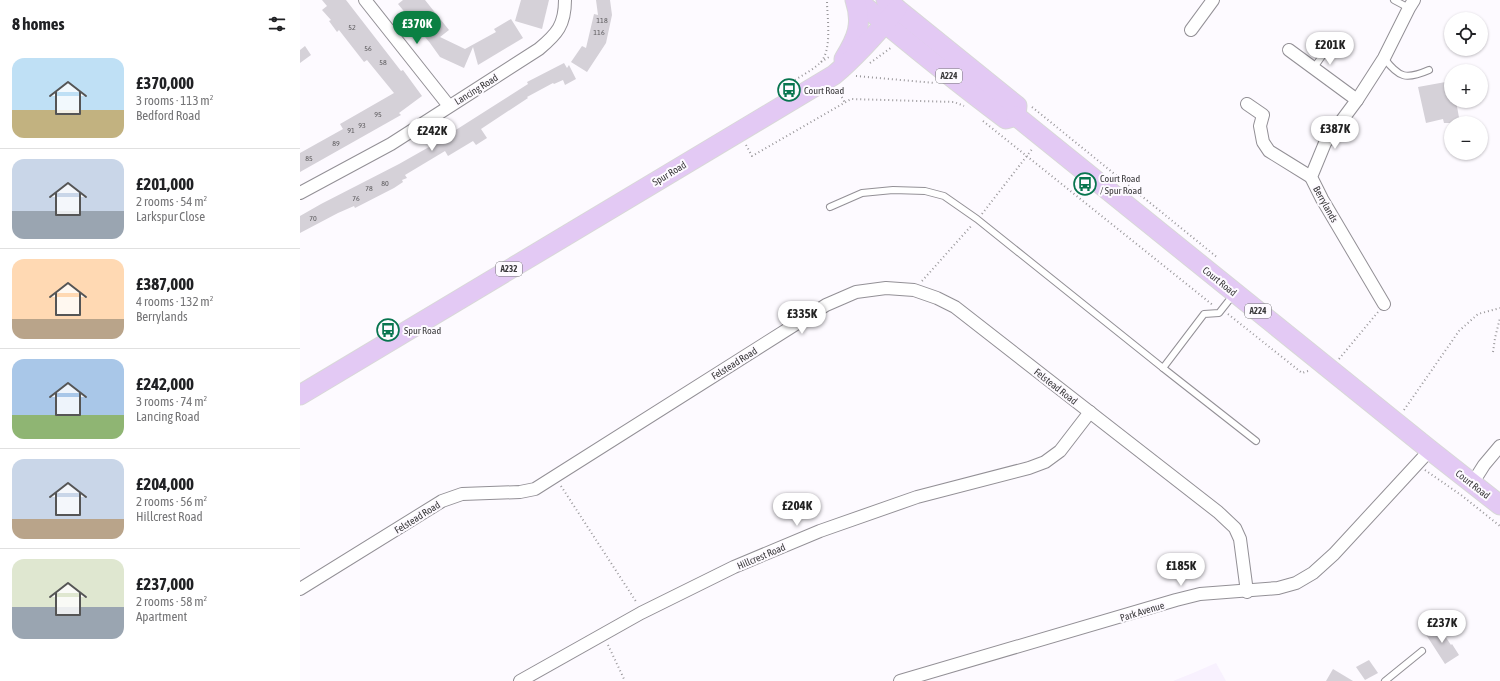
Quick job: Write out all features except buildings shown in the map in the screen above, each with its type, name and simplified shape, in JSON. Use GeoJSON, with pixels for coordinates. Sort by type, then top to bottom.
{"type":"FeatureCollection","features":[{"type":"Feature","properties":{"kind":"main road","name":"A224"},"geometry":{"type":"LineString","coordinates":[[856,0],[961,86],[1006,119],[1022,110]]}},
{"type":"Feature","properties":{"kind":"main road"},"geometry":{"type":"LineString","coordinates":[[834,80],[858,33],[859,17],[856,0]]}},
{"type":"Feature","properties":{"kind":"main road","name":"Spur Road"},"geometry":{"type":"LineString","coordinates":[[300,395],[834,80],[885,24],[891,5]]}},
{"type":"Feature","properties":{"kind":"main road","name":"Court Road"},"geometry":{"type":"LineString","coordinates":[[891,5],[1022,110],[1230,299],[1330,369],[1500,505]]}},
{"type":"Feature","properties":{"kind":"street"},"geometry":{"type":"LineString","coordinates":[[365,0],[449,106]]}},
{"type":"Feature","properties":{"kind":"street","name":"Lancing Road"},"geometry":{"type":"LineString","coordinates":[[300,193],[391,144],[539,49],[555,35],[565,14],[565,0]]}},
{"type":"Feature","properties":{"kind":"street"},"geometry":{"type":"LineString","coordinates":[[1192,30],[1213,0]]}},
{"type":"Feature","properties":{"kind":"street","name":"Berrylands"},"geometry":{"type":"LineString","coordinates":[[1384,304],[1322,199],[1311,177],[1325,143],[1357,100],[1384,58],[1411,4]]}},
{"type":"Feature","properties":{"kind":"street"},"geometry":{"type":"LineString","coordinates":[[1288,50],[1357,100]]}},
{"type":"Feature","properties":{"kind":"street"},"geometry":{"type":"LineString","coordinates":[[1248,104],[1263,115],[1260,126],[1263,142],[1269,151],[1311,177]]}},
{"type":"Feature","properties":{"kind":"street","name":"Felstead Road"},"geometry":{"type":"LineString","coordinates":[[300,589],[442,501],[462,494],[520,492],[535,489],[826,305],[856,292],[886,288],[914,290],[937,298],[955,307],[1218,512],[1235,528],[1240,539],[1246,592]]}},
{"type":"Feature","properties":{"kind":"street","name":"Hillcrest Road"},"geometry":{"type":"LineString","coordinates":[[520,681],[642,613],[734,567],[820,530],[918,497],[1029,468],[1046,462],[1060,451],[1090,412]]}},
{"type":"Feature","properties":{"kind":"street"},"geometry":{"type":"LineString","coordinates":[[1472,484],[1484,465],[1500,446]]}},
{"type":"Feature","properties":{"kind":"street","name":"Park Avenue"},"geometry":{"type":"LineString","coordinates":[[900,681],[1200,594],[1246,592],[1278,588],[1296,583],[1313,573],[1334,554],[1430,450]]}},
{"type":"Feature","properties":{"kind":"lane"},"geometry":{"type":"LineString","coordinates":[[1394,0],[1411,4]]}},
{"type":"Feature","properties":{"kind":"lane"},"geometry":{"type":"LineString","coordinates":[[1313,68],[1327,49]]}},
{"type":"Feature","properties":{"kind":"lane"},"geometry":{"type":"LineString","coordinates":[[1384,58],[1397,72],[1405,76],[1414,77],[1429,70]]}},
{"type":"Feature","properties":{"kind":"lane"},"geometry":{"type":"LineString","coordinates":[[830,207],[862,193],[893,190],[925,191],[944,196],[977,219],[1256,441]]}},
{"type":"Feature","properties":{"kind":"lane"},"geometry":{"type":"LineString","coordinates":[[1163,368],[1204,314],[1219,313],[1230,299]]}},
{"type":"Feature","properties":{"kind":"lane"},"geometry":{"type":"LineString","coordinates":[[1385,681],[1422,651]]}},
{"type":"Feature","properties":{"kind":"path"},"geometry":{"type":"LineString","coordinates":[[793,81],[819,64],[825,57],[828,47],[827,0]]}},
{"type":"Feature","properties":{"kind":"path"},"geometry":{"type":"LineString","coordinates":[[834,80],[844,103]]}},
{"type":"Feature","properties":{"kind":"path"},"geometry":{"type":"LineString","coordinates":[[744,141],[752,156],[851,99],[954,102],[969,110]]}},
{"type":"Feature","properties":{"kind":"path"},"geometry":{"type":"LineString","coordinates":[[1022,110],[1224,263]]}},
{"type":"Feature","properties":{"kind":"path"},"geometry":{"type":"LineString","coordinates":[[981,120],[1214,306],[1230,299]]}},
{"type":"Feature","properties":{"kind":"path"},"geometry":{"type":"LineString","coordinates":[[1028,155],[1035,146]]}},
{"type":"Feature","properties":{"kind":"path"},"geometry":{"type":"LineString","coordinates":[[1330,369],[1384,304]]}},
{"type":"Feature","properties":{"kind":"path"},"geometry":{"type":"LineString","coordinates":[[1404,410],[1459,331],[1478,314],[1500,308]]}},
{"type":"Feature","properties":{"kind":"path"},"geometry":{"type":"LineString","coordinates":[[1228,314],[1302,373],[1308,371]]}},
{"type":"Feature","properties":{"kind":"path"},"geometry":{"type":"LineString","coordinates":[[1493,352],[1500,318]]}},
{"type":"Feature","properties":{"kind":"path"},"geometry":{"type":"LineString","coordinates":[[555,476],[642,613]]}},
{"type":"Feature","properties":{"kind":"path"},"geometry":{"type":"LineString","coordinates":[[603,635],[625,681]]}},
{"type":"Feature","properties":{"kind":"shaded area"},"geometry":{"type":"Polygon","coordinates":[[[1216,663],[1226,681],[1173,681],[1193,673],[1216,663]]]}},
{"type":"Feature","properties":{"kind":"place","name":"Court Road"},"geometry":{"type":"Point","coordinates":[789,90]}},
{"type":"Feature","properties":{"kind":"place","name":"Court Road / Spur Road"},"geometry":{"type":"Point","coordinates":[1085,184]}},
{"type":"Feature","properties":{"kind":"place","name":"Spur Road"},"geometry":{"type":"Point","coordinates":[388,330]}}]}
